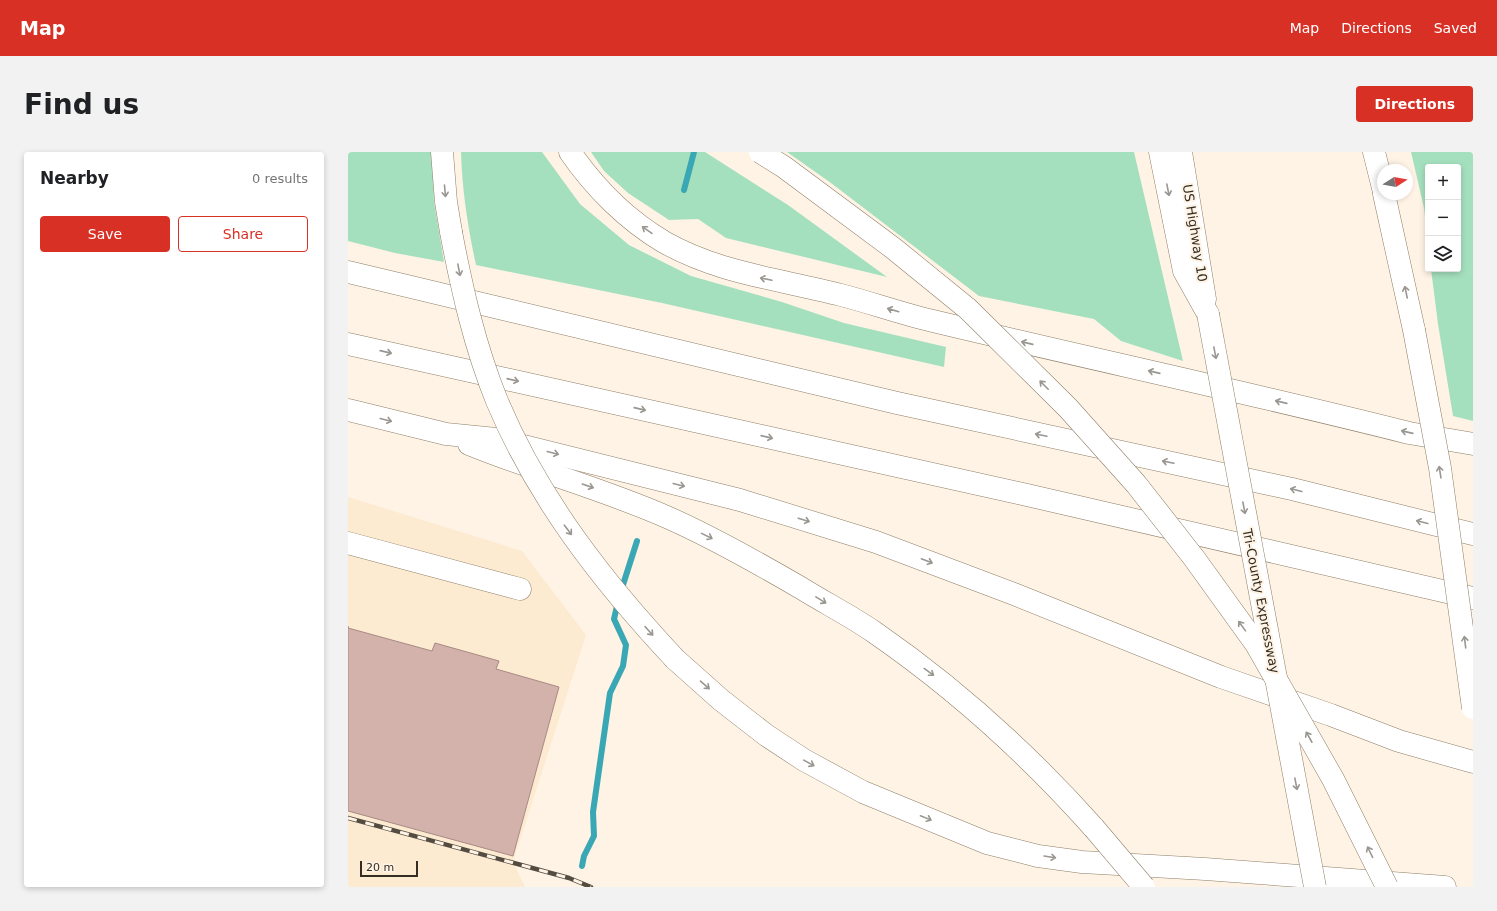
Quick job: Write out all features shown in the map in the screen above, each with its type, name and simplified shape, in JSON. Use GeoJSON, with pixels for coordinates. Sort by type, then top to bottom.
{"type":"FeatureCollection","features":[{"type":"Feature","properties":{"kind":"main road"},"geometry":{"type":"LineString","coordinates":[[442,152],[446,202],[451,232],[460,280],[478,345],[497,400],[511,432],[537,481],[564,524],[601,574],[648,630],[675,659],[721,700],[766,735],[804,760],[863,792],[987,844],[1038,856],[1082,862],[1205,869],[1445,887]]}},
{"type":"Feature","properties":{"kind":"main road"},"geometry":{"type":"LineString","coordinates":[[570,152],[589,179],[646,229],[671,245],[742,274],[839,294],[930,320],[1408,433],[1473,444]]}},
{"type":"Feature","properties":{"kind":"main road"},"geometry":{"type":"LineString","coordinates":[[760,152],[784,167],[886,244],[968,309],[1068,408],[1136,484],[1194,558],[1256,644],[1333,779],[1387,887]]}},
{"type":"Feature","properties":{"kind":"main road"},"geometry":{"type":"LineString","coordinates":[[1160,152],[1184,271],[1208,314]]}},
{"type":"Feature","properties":{"kind":"main road","name":"US Highway 10"},"geometry":{"type":"LineString","coordinates":[[1181,152],[1208,314]]}},
{"type":"Feature","properties":{"kind":"main road"},"geometry":{"type":"LineString","coordinates":[[1374,152],[1377,164]]}},
{"type":"Feature","properties":{"kind":"main road"},"geometry":{"type":"LineString","coordinates":[[1385,200],[1414,330],[1440,468],[1473,708]]}},
{"type":"Feature","properties":{"kind":"main road"},"geometry":{"type":"LineString","coordinates":[[348,272],[897,403],[1292,489],[1473,534]]}},
{"type":"Feature","properties":{"kind":"main road","name":"Tri-County Expressway"},"geometry":{"type":"LineString","coordinates":[[1208,314],[1315,887]]}},
{"type":"Feature","properties":{"kind":"main road"},"geometry":{"type":"LineString","coordinates":[[348,344],[1034,497],[1473,598]]}},
{"type":"Feature","properties":{"kind":"main road"},"geometry":{"type":"LineString","coordinates":[[348,410],[446,434],[496,439],[740,500],[876,542],[1014,594],[1221,677],[1331,714],[1399,741],[1473,762]]}},
{"type":"Feature","properties":{"kind":"main road"},"geometry":{"type":"LineString","coordinates":[[446,434],[496,455],[608,493],[669,518],[774,572],[873,631],[936,677],[983,717],[1068,799],[1144,887]]}},
{"type":"Feature","properties":{"kind":"main road"},"geometry":{"type":"LineString","coordinates":[[348,543],[520,589]]}},
{"type":"Feature","properties":{"kind":"shaded area"},"geometry":{"type":"Polygon","coordinates":[[[348,497],[522,551],[586,635],[513,862],[525,887],[348,887],[348,497]]]}},
{"type":"Feature","properties":{"kind":"green space"},"geometry":{"type":"Polygon","coordinates":[[[348,152],[433,152],[434,202],[444,262],[395,253],[348,241],[348,152]]]}},
{"type":"Feature","properties":{"kind":"green space"},"geometry":{"type":"Polygon","coordinates":[[[461,152],[542,152],[580,204],[629,245],[691,276],[782,302],[844,323],[946,347],[944,367],[662,303],[476,265],[466,209],[461,152]]]}},
{"type":"Feature","properties":{"kind":"green space"},"geometry":{"type":"Polygon","coordinates":[[[591,152],[705,152],[788,205],[887,277],[726,238],[698,219],[669,220],[628,193],[604,171],[591,152]]]}},
{"type":"Feature","properties":{"kind":"green space"},"geometry":{"type":"Polygon","coordinates":[[[787,152],[1134,152],[1183,361],[1121,341],[1094,319],[979,296],[831,183],[787,152]]]}},
{"type":"Feature","properties":{"kind":"green space"},"geometry":{"type":"Polygon","coordinates":[[[1411,152],[1473,152],[1473,421],[1453,416],[1431,272],[1461,272],[1461,164],[1425,164],[1425,216],[1411,152]]]}},
{"type":"Feature","properties":{"kind":"building"},"geometry":{"type":"Polygon","coordinates":[[[348,628],[432,651],[435,643],[499,661],[496,669],[559,687],[513,856],[348,811],[348,628]]]}},
{"type":"Feature","properties":{"kind":"waterway"},"geometry":{"type":"LineString","coordinates":[[684,190],[694,152]]}},
{"type":"Feature","properties":{"kind":"waterway"},"geometry":{"type":"LineString","coordinates":[[621,591],[637,541]]}},
{"type":"Feature","properties":{"kind":"waterway"},"geometry":{"type":"LineString","coordinates":[[582,866],[584,856],[594,836],[593,812],[610,693],[623,666],[626,645],[614,619],[618,602]]}},
{"type":"Feature","properties":{"kind":"railway"},"geometry":{"type":"LineString","coordinates":[[348,818],[569,878],[591,887]]}}]}
